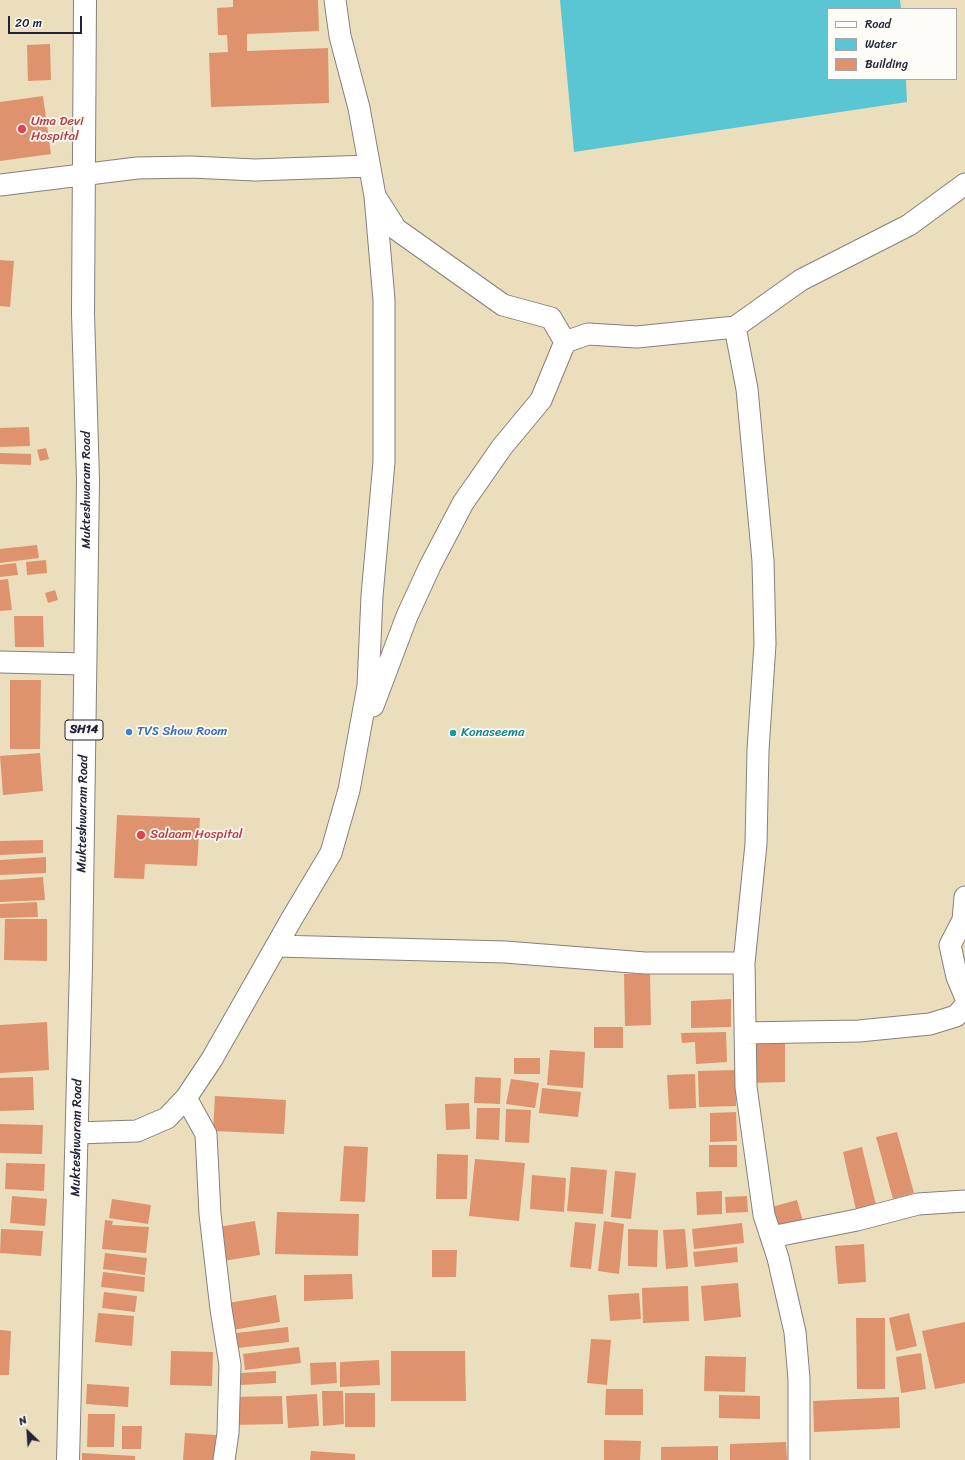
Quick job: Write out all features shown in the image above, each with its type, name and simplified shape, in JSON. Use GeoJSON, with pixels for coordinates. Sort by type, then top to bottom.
{"type":"FeatureCollection","features":[{"type":"Feature","properties":{"kind":"main road","name":"Mukteshwaram Road"},"geometry":{"type":"LineString","coordinates":[[68,1460],[77,1132],[88,480],[83,313],[85,0]]}},
{"type":"Feature","properties":{"kind":"street"},"geometry":{"type":"LineString","coordinates":[[77,1132],[137,1131],[167,1118],[186,1098],[212,1059],[331,853],[349,790],[368,686],[372,596],[384,462],[384,300],[375,196],[359,108],[340,36],[335,0]]}},
{"type":"Feature","properties":{"kind":"street"},"geometry":{"type":"LineString","coordinates":[[0,186],[137,168],[191,167],[256,170],[369,166]]}},
{"type":"Feature","properties":{"kind":"street"},"geometry":{"type":"LineString","coordinates":[[358,744],[407,616],[434,559],[463,503],[502,447],[541,400],[565,342],[588,334],[637,337],[735,327],[801,280],[909,225],[965,184]]}},
{"type":"Feature","properties":{"kind":"street"},"geometry":{"type":"LineString","coordinates":[[375,196],[396,229],[503,305],[551,318],[565,342]]}},
{"type":"Feature","properties":{"kind":"street"},"geometry":{"type":"LineString","coordinates":[[735,327],[748,389],[763,561],[764,644],[758,750],[756,844],[744,963],[746,1087],[764,1215],[772,1237],[795,1332],[799,1379],[799,1460]]}},
{"type":"Feature","properties":{"kind":"street"},"geometry":{"type":"LineString","coordinates":[[0,662],[85,664]]}},
{"type":"Feature","properties":{"kind":"street"},"geometry":{"type":"LineString","coordinates":[[965,897],[963,920],[950,945],[957,977],[965,996]]}},
{"type":"Feature","properties":{"kind":"street"},"geometry":{"type":"LineString","coordinates":[[276,946],[505,952],[645,963],[744,963]]}},
{"type":"Feature","properties":{"kind":"street"},"geometry":{"type":"LineString","coordinates":[[745,1034],[859,1031],[930,1024],[956,1016],[965,1006]]}},
{"type":"Feature","properties":{"kind":"street"},"geometry":{"type":"LineString","coordinates":[[186,1098],[206,1134],[210,1214],[221,1309],[230,1365],[228,1432],[224,1460]]}},
{"type":"Feature","properties":{"kind":"street"},"geometry":{"type":"LineString","coordinates":[[772,1237],[857,1220],[918,1204],[965,1201]]}},
{"type":"Feature","properties":{"kind":"water"},"geometry":{"type":"Polygon","coordinates":[[[560,0],[900,0],[901,8],[827,8],[827,80],[906,80],[907,102],[574,152],[560,0]]]}},
{"type":"Feature","properties":{"kind":"building"},"geometry":{"type":"Polygon","coordinates":[[[233,0],[318,0],[319,31],[247,34],[247,51],[328,48],[329,103],[211,107],[209,53],[228,52],[227,35],[218,35],[217,8],[233,7],[233,0]]]}},
{"type":"Feature","properties":{"kind":"building"},"geometry":{"type":"Polygon","coordinates":[[[50,44],[51,80],[28,81],[27,45],[50,44]]]}},
{"type":"Feature","properties":{"kind":"building"},"geometry":{"type":"Polygon","coordinates":[[[43,96],[51,154],[0,161],[0,102],[43,96]]]}},
{"type":"Feature","properties":{"kind":"building"},"geometry":{"type":"Polygon","coordinates":[[[0,260],[14,261],[10,307],[0,306],[0,260]]]}},
{"type":"Feature","properties":{"kind":"building"},"geometry":{"type":"Polygon","coordinates":[[[29,427],[30,446],[0,447],[0,428],[29,427]]]}},
{"type":"Feature","properties":{"kind":"building"},"geometry":{"type":"Polygon","coordinates":[[[46,448],[49,459],[40,461],[37,450],[46,448]]]}},
{"type":"Feature","properties":{"kind":"building"},"geometry":{"type":"Polygon","coordinates":[[[0,453],[31,454],[31,465],[0,464],[0,453]]]}},
{"type":"Feature","properties":{"kind":"building"},"geometry":{"type":"Polygon","coordinates":[[[37,545],[39,558],[0,563],[0,549],[37,545]]]}},
{"type":"Feature","properties":{"kind":"building"},"geometry":{"type":"Polygon","coordinates":[[[46,560],[47,573],[27,575],[26,562],[46,560]]]}},
{"type":"Feature","properties":{"kind":"building"},"geometry":{"type":"Polygon","coordinates":[[[16,563],[18,575],[0,577],[0,565],[16,563]]]}},
{"type":"Feature","properties":{"kind":"building"},"geometry":{"type":"Polygon","coordinates":[[[8,579],[12,610],[0,611],[0,580],[8,579]]]}},
{"type":"Feature","properties":{"kind":"building"},"geometry":{"type":"Polygon","coordinates":[[[55,590],[58,600],[48,603],[45,593],[55,590]]]}},
{"type":"Feature","properties":{"kind":"building"},"geometry":{"type":"Polygon","coordinates":[[[14,616],[43,616],[44,647],[15,647],[14,616]]]}},
{"type":"Feature","properties":{"kind":"building"},"geometry":{"type":"Polygon","coordinates":[[[10,680],[41,680],[40,749],[10,749],[10,680]]]}},
{"type":"Feature","properties":{"kind":"building"},"geometry":{"type":"Polygon","coordinates":[[[40,753],[43,791],[3,795],[0,756],[40,753]]]}},
{"type":"Feature","properties":{"kind":"building"},"geometry":{"type":"Polygon","coordinates":[[[117,815],[200,818],[197,866],[145,864],[144,879],[114,878],[117,815]]]}},
{"type":"Feature","properties":{"kind":"building"},"geometry":{"type":"Polygon","coordinates":[[[43,840],[43,853],[0,855],[0,841],[43,840]]]}},
{"type":"Feature","properties":{"kind":"building"},"geometry":{"type":"Polygon","coordinates":[[[46,857],[46,873],[0,875],[0,860],[46,857]]]}},
{"type":"Feature","properties":{"kind":"building"},"geometry":{"type":"Polygon","coordinates":[[[43,877],[45,900],[0,902],[0,880],[43,877]]]}},
{"type":"Feature","properties":{"kind":"building"},"geometry":{"type":"Polygon","coordinates":[[[37,902],[38,917],[0,918],[0,904],[37,902]]]}},
{"type":"Feature","properties":{"kind":"building"},"geometry":{"type":"Polygon","coordinates":[[[5,919],[47,919],[47,961],[4,960],[5,919]]]}},
{"type":"Feature","properties":{"kind":"building"},"geometry":{"type":"Polygon","coordinates":[[[650,973],[651,1025],[625,1026],[624,974],[650,973]]]}},
{"type":"Feature","properties":{"kind":"building"},"geometry":{"type":"Polygon","coordinates":[[[731,999],[731,1027],[691,1028],[691,1001],[731,999]]]}},
{"type":"Feature","properties":{"kind":"building"},"geometry":{"type":"Polygon","coordinates":[[[47,1022],[49,1070],[0,1073],[0,1025],[47,1022]]]}},
{"type":"Feature","properties":{"kind":"building"},"geometry":{"type":"Polygon","coordinates":[[[594,1027],[623,1027],[623,1048],[594,1048],[594,1027]]]}},
{"type":"Feature","properties":{"kind":"building"},"geometry":{"type":"Polygon","coordinates":[[[726,1032],[727,1062],[696,1064],[695,1042],[682,1043],[681,1033],[726,1032]]]}},
{"type":"Feature","properties":{"kind":"building"},"geometry":{"type":"Polygon","coordinates":[[[750,1043],[785,1043],[785,1082],[750,1083],[750,1043]]]}},
{"type":"Feature","properties":{"kind":"building"},"geometry":{"type":"Polygon","coordinates":[[[550,1050],[585,1052],[583,1088],[547,1085],[550,1050]]]}},
{"type":"Feature","properties":{"kind":"building"},"geometry":{"type":"Polygon","coordinates":[[[514,1058],[540,1058],[540,1074],[514,1074],[514,1058]]]}},
{"type":"Feature","properties":{"kind":"building"},"geometry":{"type":"Polygon","coordinates":[[[736,1070],[736,1106],[699,1107],[698,1071],[736,1070]]]}},
{"type":"Feature","properties":{"kind":"building"},"geometry":{"type":"Polygon","coordinates":[[[695,1074],[696,1108],[669,1109],[667,1075],[695,1074]]]}},
{"type":"Feature","properties":{"kind":"building"},"geometry":{"type":"Polygon","coordinates":[[[33,1077],[34,1110],[0,1111],[0,1078],[33,1077]]]}},
{"type":"Feature","properties":{"kind":"building"},"geometry":{"type":"Polygon","coordinates":[[[475,1077],[501,1078],[500,1104],[474,1103],[475,1077]]]}},
{"type":"Feature","properties":{"kind":"building"},"geometry":{"type":"Polygon","coordinates":[[[511,1079],[539,1083],[535,1108],[506,1104],[511,1079]]]}},
{"type":"Feature","properties":{"kind":"building"},"geometry":{"type":"Polygon","coordinates":[[[542,1088],[581,1092],[578,1117],[539,1113],[542,1088]]]}},
{"type":"Feature","properties":{"kind":"building"},"geometry":{"type":"Polygon","coordinates":[[[215,1096],[286,1100],[284,1134],[213,1131],[215,1096]]]}},
{"type":"Feature","properties":{"kind":"building"},"geometry":{"type":"Polygon","coordinates":[[[469,1103],[470,1129],[446,1130],[445,1104],[469,1103]]]}},
{"type":"Feature","properties":{"kind":"building"},"geometry":{"type":"Polygon","coordinates":[[[477,1108],[500,1108],[499,1140],[476,1139],[477,1108]]]}},
{"type":"Feature","properties":{"kind":"building"},"geometry":{"type":"Polygon","coordinates":[[[506,1109],[531,1110],[529,1143],[505,1142],[506,1109]]]}},
{"type":"Feature","properties":{"kind":"building"},"geometry":{"type":"Polygon","coordinates":[[[736,1112],[737,1141],[710,1142],[710,1113],[736,1112]]]}},
{"type":"Feature","properties":{"kind":"building"},"geometry":{"type":"Polygon","coordinates":[[[0,1124],[43,1125],[42,1154],[0,1153],[0,1124]]]}},
{"type":"Feature","properties":{"kind":"building"},"geometry":{"type":"Polygon","coordinates":[[[897,1132],[914,1193],[893,1199],[876,1137],[897,1132]]]}},
{"type":"Feature","properties":{"kind":"building"},"geometry":{"type":"Polygon","coordinates":[[[709,1145],[737,1145],[737,1167],[709,1167],[709,1145]]]}},
{"type":"Feature","properties":{"kind":"building"},"geometry":{"type":"Polygon","coordinates":[[[344,1146],[368,1147],[365,1202],[340,1201],[344,1146]]]}},
{"type":"Feature","properties":{"kind":"building"},"geometry":{"type":"Polygon","coordinates":[[[862,1147],[876,1205],[856,1210],[843,1152],[862,1147]]]}},
{"type":"Feature","properties":{"kind":"building"},"geometry":{"type":"Polygon","coordinates":[[[437,1154],[468,1155],[467,1199],[436,1199],[437,1154]]]}},
{"type":"Feature","properties":{"kind":"building"},"geometry":{"type":"Polygon","coordinates":[[[475,1159],[525,1163],[519,1221],[469,1216],[475,1159]]]}},
{"type":"Feature","properties":{"kind":"building"},"geometry":{"type":"Polygon","coordinates":[[[6,1163],[45,1164],[44,1191],[5,1189],[6,1163]]]}},
{"type":"Feature","properties":{"kind":"building"},"geometry":{"type":"Polygon","coordinates":[[[571,1167],[607,1170],[603,1214],[567,1211],[571,1167]]]}},
{"type":"Feature","properties":{"kind":"building"},"geometry":{"type":"Polygon","coordinates":[[[615,1171],[636,1173],[631,1219],[611,1217],[615,1171]]]}},
{"type":"Feature","properties":{"kind":"building"},"geometry":{"type":"Polygon","coordinates":[[[532,1175],[566,1178],[564,1212],[530,1209],[532,1175]]]}},
{"type":"Feature","properties":{"kind":"building"},"geometry":{"type":"Polygon","coordinates":[[[722,1191],[722,1214],[697,1215],[696,1192],[722,1191]]]}},
{"type":"Feature","properties":{"kind":"building"},"geometry":{"type":"Polygon","coordinates":[[[12,1196],[47,1199],[45,1226],[10,1223],[12,1196]]]}},
{"type":"Feature","properties":{"kind":"building"},"geometry":{"type":"Polygon","coordinates":[[[747,1196],[748,1212],[726,1213],[725,1197],[747,1196]]]}},
{"type":"Feature","properties":{"kind":"building"},"geometry":{"type":"Polygon","coordinates":[[[112,1199],[151,1205],[148,1224],[109,1218],[112,1199]]]}},
{"type":"Feature","properties":{"kind":"building"},"geometry":{"type":"Polygon","coordinates":[[[797,1200],[803,1222],[774,1230],[768,1208],[797,1200]]]}},
{"type":"Feature","properties":{"kind":"building"},"geometry":{"type":"Polygon","coordinates":[[[277,1212],[359,1214],[358,1256],[275,1254],[277,1212]]]}},
{"type":"Feature","properties":{"kind":"building"},"geometry":{"type":"Polygon","coordinates":[[[105,1220],[113,1221],[112,1225],[149,1227],[146,1253],[102,1249],[105,1220]]]}},
{"type":"Feature","properties":{"kind":"building"},"geometry":{"type":"Polygon","coordinates":[[[255,1221],[260,1255],[223,1261],[218,1227],[255,1221]]]}},
{"type":"Feature","properties":{"kind":"building"},"geometry":{"type":"Polygon","coordinates":[[[604,1221],[624,1224],[619,1274],[598,1271],[604,1221]]]}},
{"type":"Feature","properties":{"kind":"building"},"geometry":{"type":"Polygon","coordinates":[[[575,1222],[596,1224],[591,1269],[570,1267],[575,1222]]]}},
{"type":"Feature","properties":{"kind":"building"},"geometry":{"type":"Polygon","coordinates":[[[742,1223],[744,1243],[694,1249],[692,1229],[742,1223]]]}},
{"type":"Feature","properties":{"kind":"building"},"geometry":{"type":"Polygon","coordinates":[[[1,1229],[43,1231],[41,1256],[0,1253],[1,1229]]]}},
{"type":"Feature","properties":{"kind":"building"},"geometry":{"type":"Polygon","coordinates":[[[628,1229],[658,1230],[657,1267],[628,1266],[628,1229]]]}},
{"type":"Feature","properties":{"kind":"building"},"geometry":{"type":"Polygon","coordinates":[[[685,1229],[688,1267],[666,1269],[663,1230],[685,1229]]]}},
{"type":"Feature","properties":{"kind":"building"},"geometry":{"type":"Polygon","coordinates":[[[864,1244],[866,1282],[838,1284],[835,1246],[864,1244]]]}},
{"type":"Feature","properties":{"kind":"building"},"geometry":{"type":"Polygon","coordinates":[[[737,1247],[738,1262],[695,1267],[693,1252],[737,1247]]]}},
{"type":"Feature","properties":{"kind":"building"},"geometry":{"type":"Polygon","coordinates":[[[432,1250],[457,1250],[456,1277],[432,1277],[432,1250]]]}},
{"type":"Feature","properties":{"kind":"building"},"geometry":{"type":"Polygon","coordinates":[[[105,1253],[147,1258],[145,1275],[103,1269],[105,1253]]]}},
{"type":"Feature","properties":{"kind":"building"},"geometry":{"type":"Polygon","coordinates":[[[103,1272],[145,1277],[144,1292],[101,1287],[103,1272]]]}},
{"type":"Feature","properties":{"kind":"building"},"geometry":{"type":"Polygon","coordinates":[[[352,1274],[353,1299],[304,1301],[304,1275],[352,1274]]]}},
{"type":"Feature","properties":{"kind":"building"},"geometry":{"type":"Polygon","coordinates":[[[738,1283],[741,1317],[704,1321],[701,1286],[738,1283]]]}},
{"type":"Feature","properties":{"kind":"building"},"geometry":{"type":"Polygon","coordinates":[[[688,1286],[689,1321],[643,1323],[642,1288],[688,1286]]]}},
{"type":"Feature","properties":{"kind":"building"},"geometry":{"type":"Polygon","coordinates":[[[104,1292],[137,1296],[135,1312],[102,1308],[104,1292]]]}},
{"type":"Feature","properties":{"kind":"building"},"geometry":{"type":"Polygon","coordinates":[[[639,1293],[641,1319],[610,1321],[608,1295],[639,1293]]]}},
{"type":"Feature","properties":{"kind":"building"},"geometry":{"type":"Polygon","coordinates":[[[276,1295],[280,1322],[233,1330],[228,1303],[276,1295]]]}},
{"type":"Feature","properties":{"kind":"building"},"geometry":{"type":"Polygon","coordinates":[[[98,1313],[134,1316],[132,1346],[95,1342],[98,1313]]]}},
{"type":"Feature","properties":{"kind":"building"},"geometry":{"type":"Polygon","coordinates":[[[909,1313],[917,1346],[896,1351],[889,1318],[909,1313]]]}},
{"type":"Feature","properties":{"kind":"building"},"geometry":{"type":"Polygon","coordinates":[[[856,1318],[885,1318],[885,1389],[857,1389],[856,1318]]]}},
{"type":"Feature","properties":{"kind":"building"},"geometry":{"type":"Polygon","coordinates":[[[965,1322],[965,1383],[935,1389],[922,1331],[965,1322]]]}},
{"type":"Feature","properties":{"kind":"building"},"geometry":{"type":"Polygon","coordinates":[[[288,1327],[289,1342],[238,1348],[236,1333],[288,1327]]]}},
{"type":"Feature","properties":{"kind":"building"},"geometry":{"type":"Polygon","coordinates":[[[0,1330],[11,1331],[9,1375],[0,1375],[0,1330]]]}},
{"type":"Feature","properties":{"kind":"building"},"geometry":{"type":"Polygon","coordinates":[[[591,1339],[611,1340],[607,1385],[587,1383],[591,1339]]]}},
{"type":"Feature","properties":{"kind":"building"},"geometry":{"type":"Polygon","coordinates":[[[299,1347],[301,1363],[245,1370],[243,1354],[299,1347]]]}},
{"type":"Feature","properties":{"kind":"building"},"geometry":{"type":"Polygon","coordinates":[[[171,1351],[213,1352],[212,1386],[170,1385],[171,1351]]]}},
{"type":"Feature","properties":{"kind":"building"},"geometry":{"type":"Polygon","coordinates":[[[391,1351],[465,1351],[466,1401],[391,1401],[391,1351]]]}},
{"type":"Feature","properties":{"kind":"building"},"geometry":{"type":"Polygon","coordinates":[[[921,1353],[926,1389],[901,1393],[896,1357],[921,1353]]]}},
{"type":"Feature","properties":{"kind":"building"},"geometry":{"type":"Polygon","coordinates":[[[705,1356],[746,1357],[745,1392],[704,1391],[705,1356]]]}},
{"type":"Feature","properties":{"kind":"building"},"geometry":{"type":"Polygon","coordinates":[[[379,1360],[380,1385],[340,1387],[340,1362],[379,1360]]]}},
{"type":"Feature","properties":{"kind":"building"},"geometry":{"type":"Polygon","coordinates":[[[336,1362],[337,1383],[311,1385],[310,1363],[336,1362]]]}},
{"type":"Feature","properties":{"kind":"building"},"geometry":{"type":"Polygon","coordinates":[[[276,1371],[276,1383],[241,1385],[240,1373],[276,1371]]]}},
{"type":"Feature","properties":{"kind":"building"},"geometry":{"type":"Polygon","coordinates":[[[87,1384],[129,1387],[128,1407],[86,1404],[87,1384]]]}},
{"type":"Feature","properties":{"kind":"building"},"geometry":{"type":"Polygon","coordinates":[[[606,1389],[643,1389],[643,1415],[605,1415],[606,1389]]]}},
{"type":"Feature","properties":{"kind":"building"},"geometry":{"type":"Polygon","coordinates":[[[322,1391],[343,1391],[344,1424],[323,1426],[322,1391]]]}},
{"type":"Feature","properties":{"kind":"building"},"geometry":{"type":"Polygon","coordinates":[[[345,1393],[375,1393],[375,1427],[345,1427],[345,1393]]]}},
{"type":"Feature","properties":{"kind":"building"},"geometry":{"type":"Polygon","coordinates":[[[317,1394],[319,1426],[288,1428],[286,1396],[317,1394]]]}},
{"type":"Feature","properties":{"kind":"building"},"geometry":{"type":"Polygon","coordinates":[[[719,1395],[760,1396],[760,1419],[719,1418],[719,1395]]]}},
{"type":"Feature","properties":{"kind":"building"},"geometry":{"type":"Polygon","coordinates":[[[282,1396],[283,1424],[232,1425],[231,1397],[282,1396]]]}},
{"type":"Feature","properties":{"kind":"building"},"geometry":{"type":"Polygon","coordinates":[[[899,1397],[900,1428],[814,1432],[813,1401],[899,1397]]]}},
{"type":"Feature","properties":{"kind":"building"},"geometry":{"type":"Polygon","coordinates":[[[88,1414],[115,1414],[114,1447],[87,1447],[88,1414]]]}},
{"type":"Feature","properties":{"kind":"building"},"geometry":{"type":"Polygon","coordinates":[[[122,1426],[142,1426],[141,1449],[122,1449],[122,1426]]]}},
{"type":"Feature","properties":{"kind":"building"},"geometry":{"type":"Polygon","coordinates":[[[185,1433],[216,1435],[214,1460],[183,1460],[185,1433]]]}},
{"type":"Feature","properties":{"kind":"building"},"geometry":{"type":"Polygon","coordinates":[[[604,1440],[641,1441],[640,1460],[604,1460],[604,1440]]]}},
{"type":"Feature","properties":{"kind":"building"},"geometry":{"type":"Polygon","coordinates":[[[786,1442],[787,1460],[730,1460],[730,1444],[786,1442]]]}},
{"type":"Feature","properties":{"kind":"building"},"geometry":{"type":"Polygon","coordinates":[[[718,1446],[718,1460],[661,1460],[661,1447],[718,1446]]]}},
{"type":"Feature","properties":{"kind":"building"},"geometry":{"type":"Polygon","coordinates":[[[311,1451],[355,1454],[355,1460],[310,1460],[311,1451]]]}},
{"type":"Feature","properties":{"kind":"building"},"geometry":{"type":"Polygon","coordinates":[[[82,1453],[135,1456],[135,1460],[82,1460],[82,1453]]]}},
{"type":"Feature","properties":{"kind":"place","name":"Uma Devi Hospital"},"geometry":{"type":"Point","coordinates":[22,129]}},
{"type":"Feature","properties":{"kind":"place","name":"TVS Show Room"},"geometry":{"type":"Point","coordinates":[129,732]}},
{"type":"Feature","properties":{"kind":"place","name":"Konaseema"},"geometry":{"type":"Point","coordinates":[453,733]}},
{"type":"Feature","properties":{"kind":"place","name":"Salaam Hospital"},"geometry":{"type":"Point","coordinates":[141,835]}}]}
